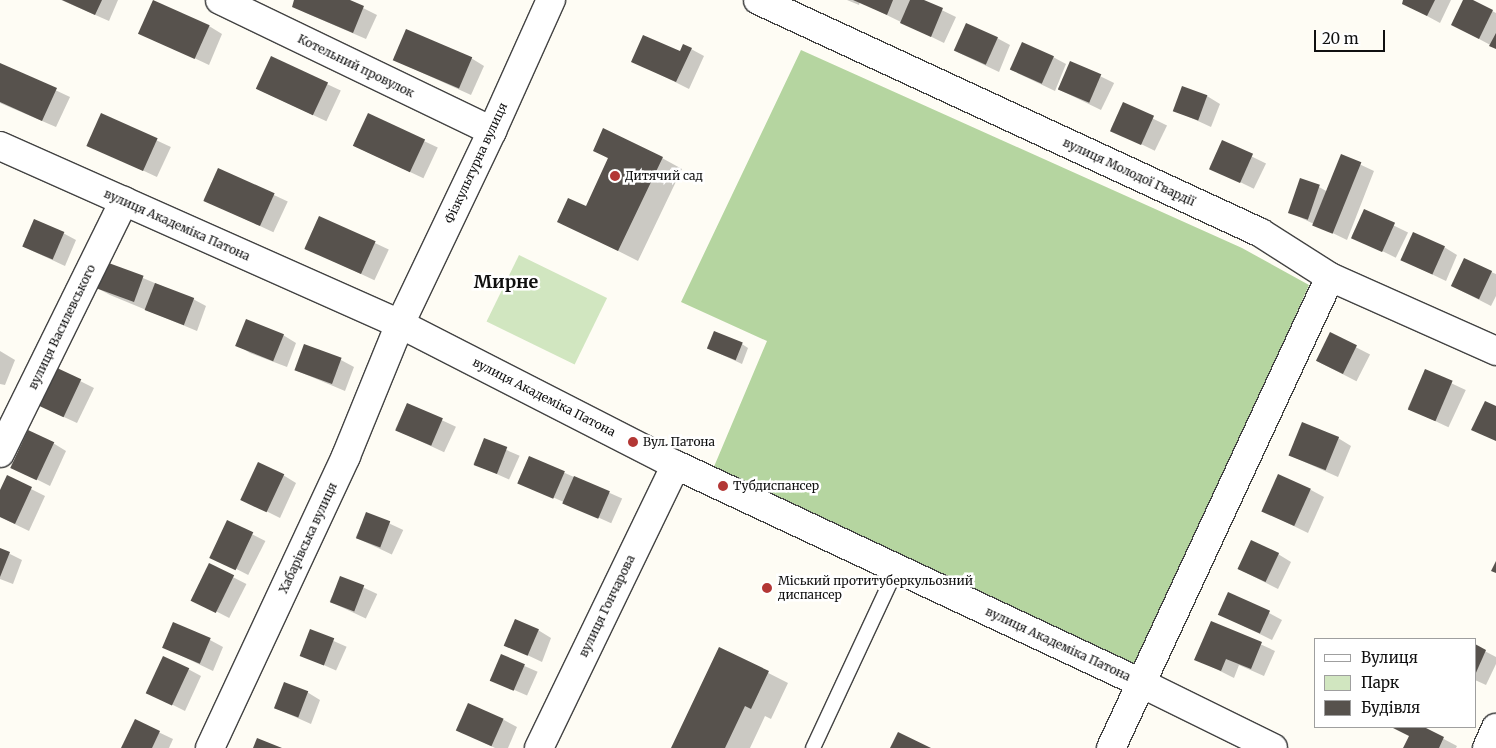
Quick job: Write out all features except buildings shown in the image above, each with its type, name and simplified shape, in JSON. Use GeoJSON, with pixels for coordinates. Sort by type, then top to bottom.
{"type":"FeatureCollection","features":[{"type":"Feature","properties":{"kind":"street","name":"Котельний провулок"},"geometry":{"type":"LineString","coordinates":[[220,0],[492,131]]}},
{"type":"Feature","properties":{"kind":"street","name":"Фізкультурна вулиця"},"geometry":{"type":"LineString","coordinates":[[400,324],[492,131],[551,0]]}},
{"type":"Feature","properties":{"kind":"street","name":"вулиця Молодої Гвардії"},"geometry":{"type":"LineString","coordinates":[[758,0],[1261,233],[1330,277],[1496,351]]}},
{"type":"Feature","properties":{"kind":"street","name":"вулиця Академіка Патона"},"geometry":{"type":"LineString","coordinates":[[0,146],[400,324],[676,464],[1142,683],[1273,748]]}},
{"type":"Feature","properties":{"kind":"street","name":"вулиця Василевського"},"geometry":{"type":"LineString","coordinates":[[0,453],[124,201]]}},
{"type":"Feature","properties":{"kind":"street"},"geometry":{"type":"LineString","coordinates":[[1111,748],[1330,277]]}},
{"type":"Feature","properties":{"kind":"street","name":"Хабарівська вулиця"},"geometry":{"type":"LineString","coordinates":[[210,748],[346,456],[400,324]]}},
{"type":"Feature","properties":{"kind":"street","name":"вулиця Гончарова"},"geometry":{"type":"LineString","coordinates":[[539,748],[676,464]]}},
{"type":"Feature","properties":{"kind":"street"},"geometry":{"type":"LineString","coordinates":[[1487,748],[1496,728]]}},
{"type":"Feature","properties":{"kind":"lane"},"geometry":{"type":"LineString","coordinates":[[813,748],[897,568]]}},
{"type":"Feature","properties":{"kind":"green space"},"geometry":{"type":"Polygon","coordinates":[[[801,50],[1242,248],[1309,285],[1136,671],[713,469],[767,341],[681,302],[801,50]]]}},
{"type":"Feature","properties":{"kind":"green space"},"geometry":{"type":"Polygon","coordinates":[[[519,255],[607,298],[575,364],[487,322],[519,255]]]}},
{"type":"Feature","properties":{"kind":"place","name":"Дитячий сад"},"geometry":{"type":"Point","coordinates":[615,176]}},
{"type":"Feature","properties":{"kind":"place","name":"Вул. Патона"},"geometry":{"type":"Point","coordinates":[633,442]}},
{"type":"Feature","properties":{"kind":"place","name":"Тубдиспансер"},"geometry":{"type":"Point","coordinates":[723,486]}},
{"type":"Feature","properties":{"kind":"place","name":"Міський протитуберкульозний диспансер"},"geometry":{"type":"Point","coordinates":[767,588]}},
{"type":"Feature","properties":{"kind":"district","name":"Мирне"},"geometry":{"type":"Point","coordinates":[506,282]}}]}
